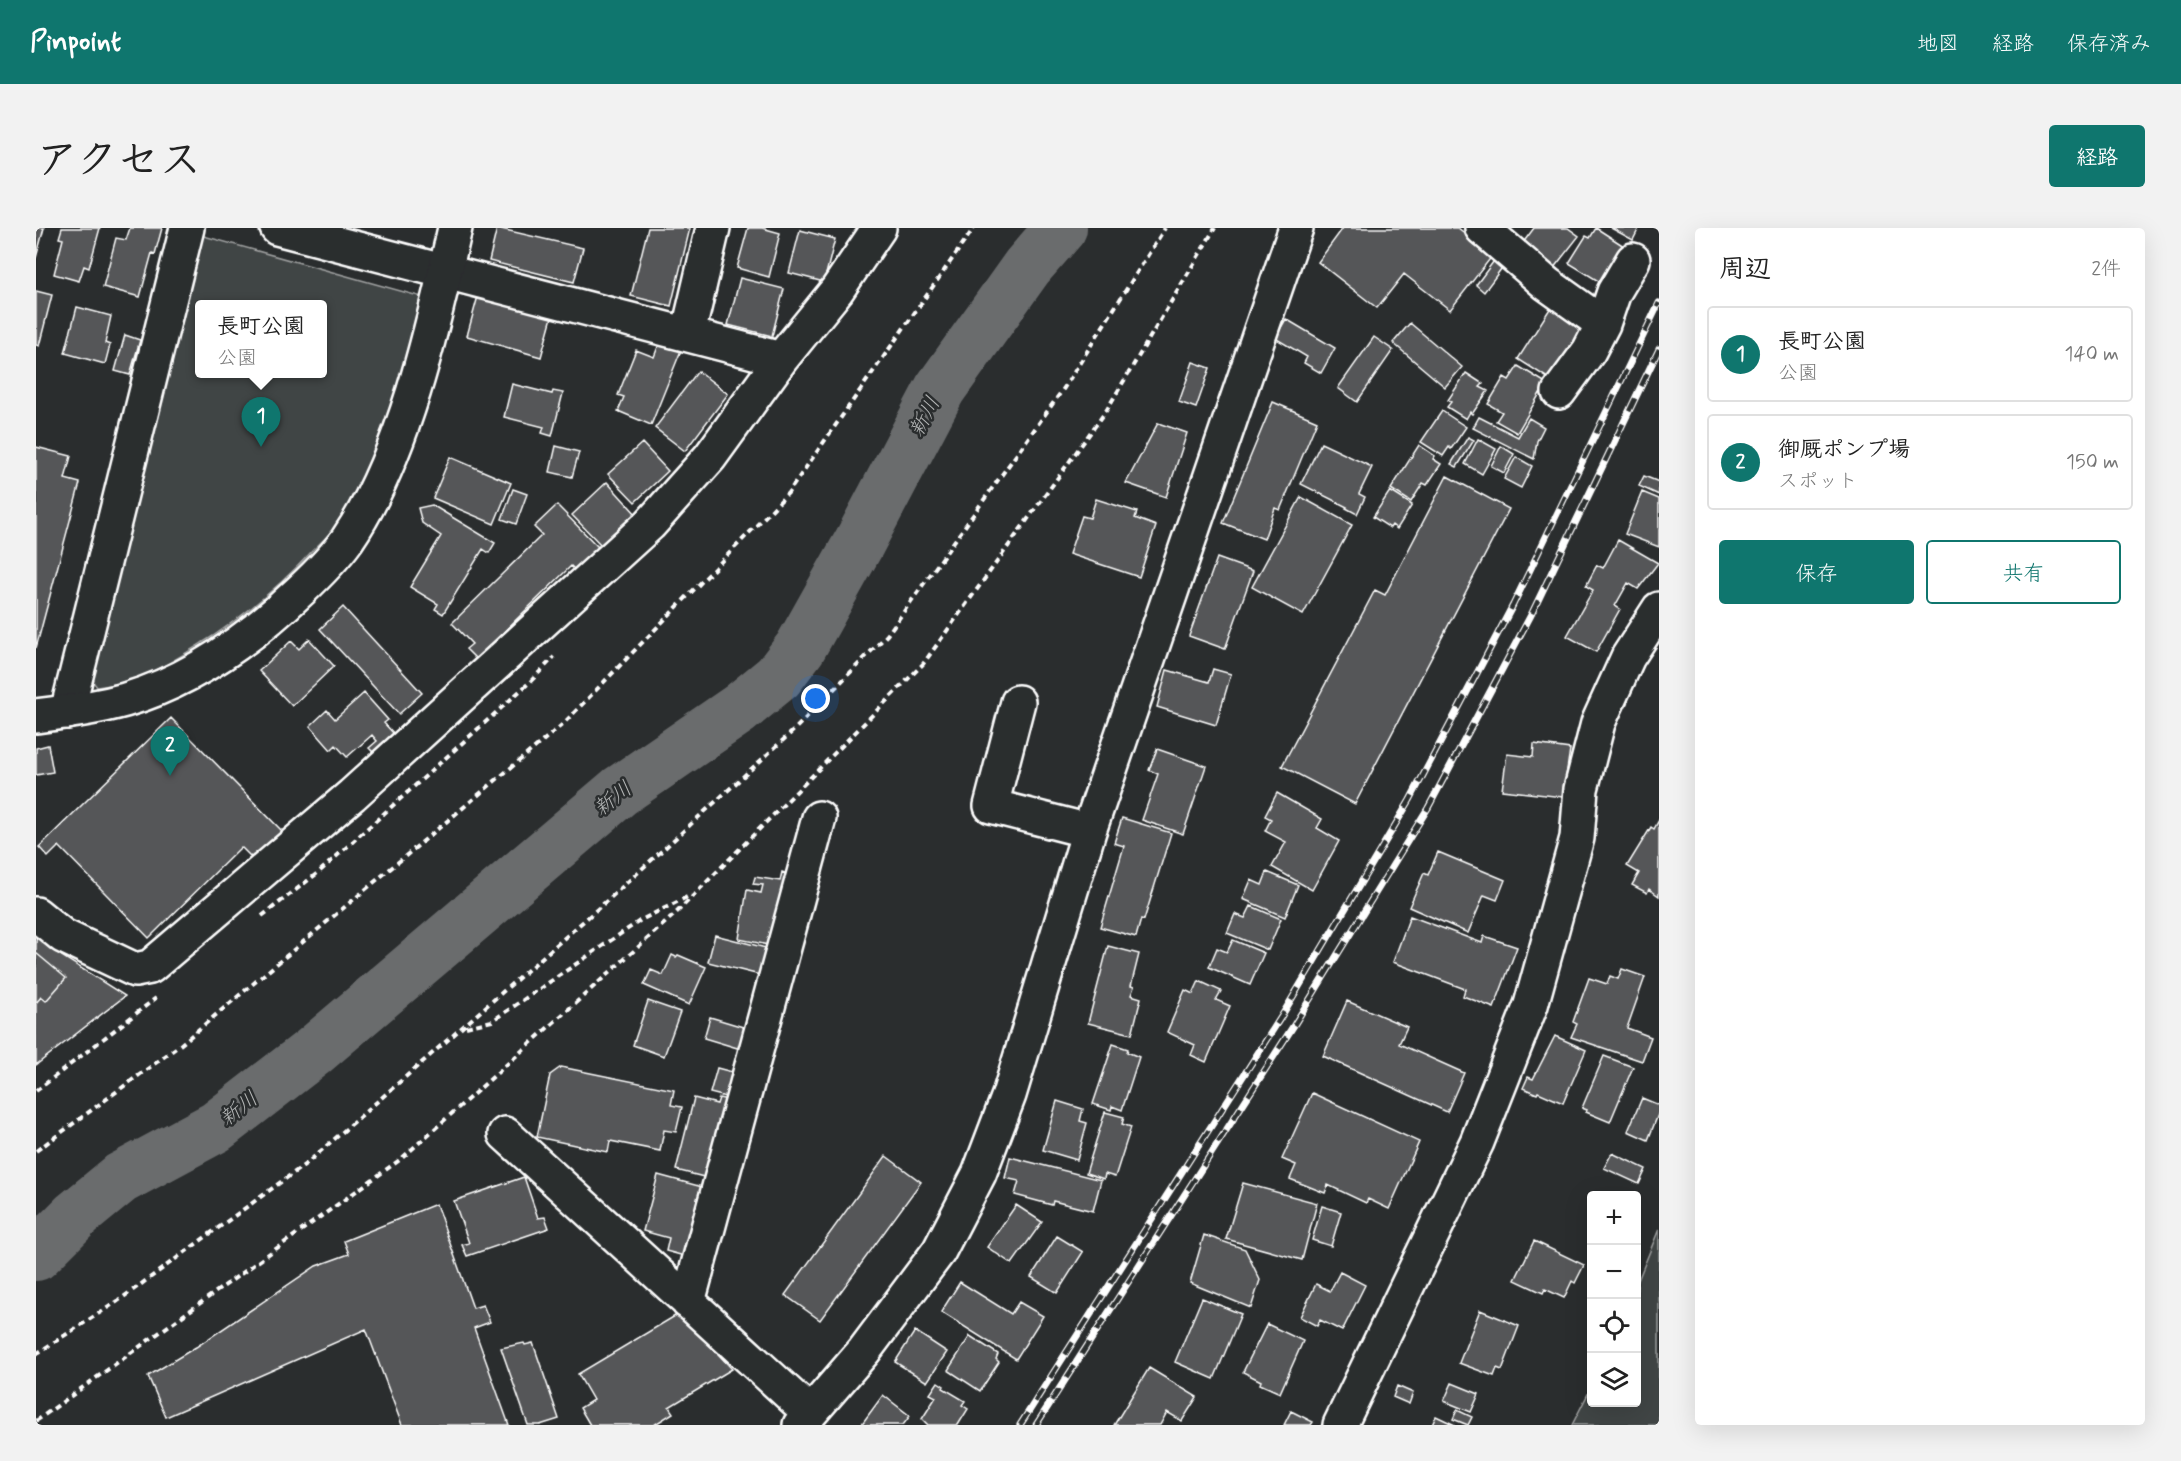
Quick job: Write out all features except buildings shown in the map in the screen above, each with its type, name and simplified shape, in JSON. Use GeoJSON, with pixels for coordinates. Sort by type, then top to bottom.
{"type":"FeatureCollection","features":[{"type":"Feature","properties":{"kind":"street"},"geometry":{"type":"LineString","coordinates":[[187,228],[52,714],[126,700],[205,666],[280,611],[324,567],[347,540],[371,497],[396,442],[419,369],[455,228]]}},
{"type":"Feature","properties":{"kind":"street"},"geometry":{"type":"LineString","coordinates":[[277,228],[782,359]]}},
{"type":"Feature","properties":{"kind":"street"},"geometry":{"type":"LineString","coordinates":[[687,334],[713,228]]}},
{"type":"Feature","properties":{"kind":"street"},"geometry":{"type":"LineString","coordinates":[[36,914],[63,936],[135,970],[150,967],[352,795],[650,524],[710,457],[782,359],[837,290],[879,228]]}},
{"type":"Feature","properties":{"kind":"street"},"geometry":{"type":"LineString","coordinates":[[505,1134],[688,1302],[805,1419],[864,1351],[939,1251],[979,1174],[1009,1095],[1089,831],[1296,228]]}},
{"type":"Feature","properties":{"kind":"street"},"geometry":{"type":"LineString","coordinates":[[1494,232],[1547,284],[1603,324]]}},
{"type":"Feature","properties":{"kind":"street"},"geometry":{"type":"LineString","coordinates":[[1559,392],[1589,351],[1603,324],[1614,292],[1633,260]]}},
{"type":"Feature","properties":{"kind":"street"},"geometry":{"type":"LineString","coordinates":[[1340,1425],[1477,1142],[1531,1005],[1577,838],[1581,789],[1598,723],[1628,657],[1659,609]]}},
{"type":"Feature","properties":{"kind":"street"},"geometry":{"type":"LineString","coordinates":[[1018,702],[992,806],[1089,831]]}},
{"type":"Feature","properties":{"kind":"street"},"geometry":{"type":"LineString","coordinates":[[688,1302],[819,818]]}},
{"type":"Feature","properties":{"kind":"path"},"geometry":{"type":"LineString","coordinates":[[36,1151],[180,1045],[563,724],[788,493],[974,228]]}},
{"type":"Feature","properties":{"kind":"path"},"geometry":{"type":"LineString","coordinates":[[36,1354],[118,1301],[307,1163],[464,1027],[793,731],[887,635],[1064,388],[1165,228]]}},
{"type":"Feature","properties":{"kind":"path"},"geometry":{"type":"LineString","coordinates":[[36,1421],[401,1159],[674,915],[924,664],[1106,411],[1215,228]]}},
{"type":"Feature","properties":{"kind":"path"},"geometry":{"type":"LineString","coordinates":[[464,1027],[492,1021],[640,920],[695,894]]}},
{"type":"Feature","properties":{"kind":"shaded area"},"geometry":{"type":"Polygon","coordinates":[[[200,235],[422,297],[398,384],[378,441],[353,496],[333,530],[278,585],[253,607],[213,636],[172,662],[145,675],[97,687],[88,675],[200,235]]]}},
{"type":"Feature","properties":{"kind":"shaded area"},"geometry":{"type":"Polygon","coordinates":[[[1659,1229],[1659,1425],[1572,1425],[1587,1396],[1587,1407],[1641,1407],[1641,1273],[1659,1229]]]}},
{"type":"Feature","properties":{"kind":"waterway","name":"新川"},"geometry":{"type":"LineString","coordinates":[[36,1255],[76,1215],[121,1178],[216,1127],[313,1052],[620,791],[739,709],[778,677],[800,648],[860,541],[940,389],[1027,267],[1061,228]]}},
{"type":"Feature","properties":{"kind":"railway"},"geometry":{"type":"LineString","coordinates":[[1020,1425],[1281,1017],[1410,800],[1513,605],[1659,303]]}},
{"type":"Feature","properties":{"kind":"railway"},"geometry":{"type":"LineString","coordinates":[[1036,1425],[1294,1025],[1428,808],[1531,615],[1659,349]]}},
{"type":"Feature","properties":{"kind":"place","name":"長町公園"},"geometry":{"type":"Point","coordinates":[261,447]}},
{"type":"Feature","properties":{"kind":"place","name":"御厩ポンプ場"},"geometry":{"type":"Point","coordinates":[170,776]}}]}
